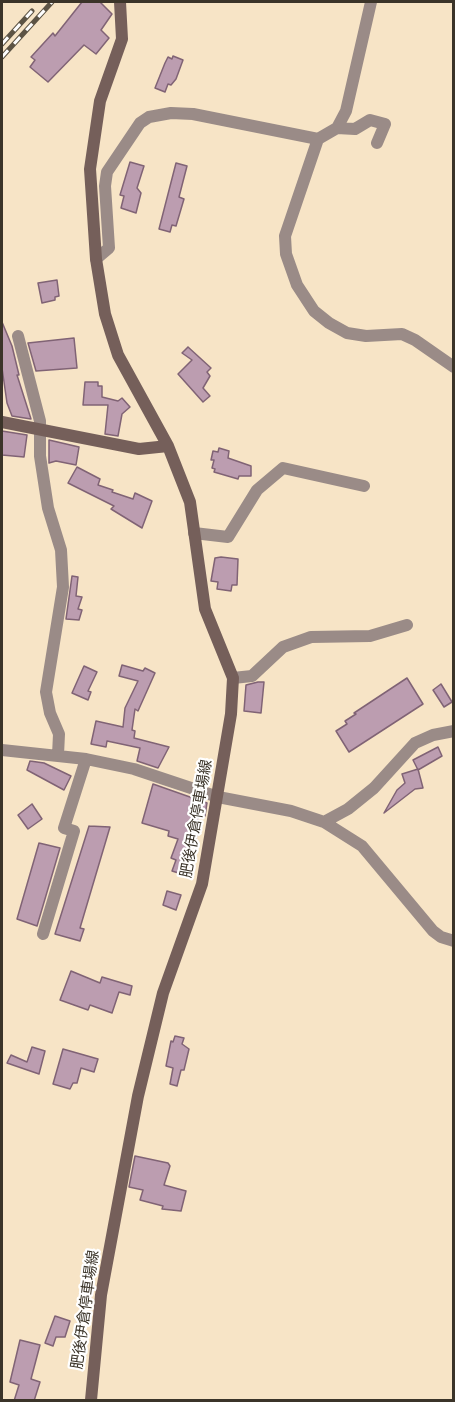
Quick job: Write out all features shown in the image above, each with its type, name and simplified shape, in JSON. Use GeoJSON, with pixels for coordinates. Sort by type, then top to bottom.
{"type":"FeatureCollection","features":[{"type":"Feature","properties":{"kind":"main road","name":"肥後伊倉停車場線"},"geometry":{"type":"LineString","coordinates":[[91,1401],[101,1295],[138,1095],[163,993],[202,884],[231,714],[233,678],[205,609],[190,502],[168,446],[118,355],[105,314],[96,259],[90,169],[100,101],[122,39],[120,2]]}},
{"type":"Feature","properties":{"kind":"main road"},"geometry":{"type":"LineString","coordinates":[[2,422],[139,449],[168,446]]}},
{"type":"Feature","properties":{"kind":"street"},"geometry":{"type":"LineString","coordinates":[[371,2],[346,111],[337,128],[318,140],[285,236],[286,254],[297,285],[314,311],[329,323],[347,333],[366,336],[402,334],[415,340],[453,367]]}},
{"type":"Feature","properties":{"kind":"street"},"geometry":{"type":"LineString","coordinates":[[96,259],[109,248],[105,186],[107,172],[140,123],[149,117],[171,113],[193,114],[318,140]]}},
{"type":"Feature","properties":{"kind":"street"},"geometry":{"type":"LineString","coordinates":[[337,128],[355,129],[370,120],[385,124],[376,143]]}},
{"type":"Feature","properties":{"kind":"street"},"geometry":{"type":"LineString","coordinates":[[18,336],[42,431],[40,456],[48,508],[61,550],[63,587],[46,692],[50,713],[59,734],[58,755]]}},
{"type":"Feature","properties":{"kind":"street"},"geometry":{"type":"LineString","coordinates":[[194,533],[228,537],[257,490],[283,468],[364,486]]}},
{"type":"Feature","properties":{"kind":"street"},"geometry":{"type":"LineString","coordinates":[[233,678],[252,676],[283,647],[311,637],[370,636],[406,625]]}},
{"type":"Feature","properties":{"kind":"street"},"geometry":{"type":"LineString","coordinates":[[324,822],[348,809],[374,788],[415,743],[433,735],[453,731]]}},
{"type":"Feature","properties":{"kind":"street"},"geometry":{"type":"LineString","coordinates":[[2,750],[86,759],[134,769],[218,797],[291,811],[324,822],[362,846],[433,931],[441,938],[453,941]]}},
{"type":"Feature","properties":{"kind":"street"},"geometry":{"type":"LineString","coordinates":[[43,934],[74,831],[64,828],[86,759]]}},
{"type":"Feature","properties":{"kind":"building"},"geometry":{"type":"Polygon","coordinates":[[[82,2],[100,2],[112,14],[101,30],[109,38],[96,54],[84,45],[48,82],[30,67],[35,60],[31,57],[53,33],[55,36],[82,2]]]}},
{"type":"Feature","properties":{"kind":"building"},"geometry":{"type":"Polygon","coordinates":[[[173,56],[183,60],[176,79],[171,85],[168,84],[165,92],[155,88],[168,57],[172,59],[173,56]]]}},
{"type":"Feature","properties":{"kind":"building"},"geometry":{"type":"Polygon","coordinates":[[[130,162],[144,166],[137,188],[141,193],[136,213],[121,208],[124,196],[120,195],[130,162]]]}},
{"type":"Feature","properties":{"kind":"building"},"geometry":{"type":"Polygon","coordinates":[[[176,163],[187,166],[179,197],[184,199],[176,226],[172,225],[170,232],[159,229],[176,163]]]}},
{"type":"Feature","properties":{"kind":"building"},"geometry":{"type":"Polygon","coordinates":[[[57,280],[59,296],[55,297],[55,300],[42,303],[38,283],[57,280]]]}},
{"type":"Feature","properties":{"kind":"building"},"geometry":{"type":"Polygon","coordinates":[[[2,322],[12,346],[19,375],[17,375],[31,419],[12,416],[7,403],[2,368],[2,322]]]}},
{"type":"Feature","properties":{"kind":"building"},"geometry":{"type":"Polygon","coordinates":[[[74,338],[77,368],[36,371],[28,343],[74,338]]]}},
{"type":"Feature","properties":{"kind":"building"},"geometry":{"type":"Polygon","coordinates":[[[188,347],[211,368],[207,372],[210,376],[203,388],[210,396],[203,402],[178,374],[192,360],[182,353],[188,347]]]}},
{"type":"Feature","properties":{"kind":"building"},"geometry":{"type":"Polygon","coordinates":[[[85,382],[98,382],[98,386],[102,386],[102,397],[118,401],[122,398],[130,407],[122,414],[118,436],[105,434],[108,405],[83,405],[85,382]]]}},
{"type":"Feature","properties":{"kind":"building"},"geometry":{"type":"Polygon","coordinates":[[[2,431],[27,435],[24,457],[2,455],[2,431]]]}},
{"type":"Feature","properties":{"kind":"building"},"geometry":{"type":"Polygon","coordinates":[[[49,440],[79,447],[76,465],[56,461],[49,463],[49,440]]]}},
{"type":"Feature","properties":{"kind":"building"},"geometry":{"type":"Polygon","coordinates":[[[219,448],[229,451],[228,458],[251,466],[251,476],[239,476],[238,479],[214,472],[215,469],[212,468],[214,460],[211,460],[213,451],[218,452],[219,448]]]}},
{"type":"Feature","properties":{"kind":"building"},"geometry":{"type":"Polygon","coordinates":[[[77,467],[100,479],[98,485],[113,490],[112,492],[133,499],[135,493],[152,501],[142,528],[111,509],[114,506],[68,483],[77,467]]]}},
{"type":"Feature","properties":{"kind":"building"},"geometry":{"type":"Polygon","coordinates":[[[215,558],[238,559],[237,585],[232,585],[231,591],[217,589],[218,582],[211,581],[215,558]]]}},
{"type":"Feature","properties":{"kind":"building"},"geometry":{"type":"Polygon","coordinates":[[[72,576],[78,577],[76,596],[82,597],[78,609],[82,610],[79,620],[66,619],[72,576]]]}},
{"type":"Feature","properties":{"kind":"building"},"geometry":{"type":"Polygon","coordinates":[[[122,665],[143,671],[145,668],[155,673],[138,711],[135,709],[132,730],[135,731],[134,738],[169,747],[158,768],[137,761],[140,748],[107,741],[106,747],[91,744],[96,721],[123,727],[125,708],[138,681],[119,676],[122,665]]]}},
{"type":"Feature","properties":{"kind":"building"},"geometry":{"type":"Polygon","coordinates":[[[84,666],[97,672],[88,691],[91,692],[88,700],[72,693],[84,666]]]}},
{"type":"Feature","properties":{"kind":"building"},"geometry":{"type":"Polygon","coordinates":[[[407,678],[423,704],[349,752],[336,731],[347,724],[345,721],[356,714],[354,713],[407,678]]]}},
{"type":"Feature","properties":{"kind":"building"},"geometry":{"type":"Polygon","coordinates":[[[264,682],[261,713],[244,711],[246,685],[264,682]]]}},
{"type":"Feature","properties":{"kind":"building"},"geometry":{"type":"Polygon","coordinates":[[[441,684],[452,702],[444,707],[433,690],[441,684]]]}},
{"type":"Feature","properties":{"kind":"building"},"geometry":{"type":"Polygon","coordinates":[[[438,747],[442,756],[418,770],[413,760],[438,747]]]}},
{"type":"Feature","properties":{"kind":"building"},"geometry":{"type":"Polygon","coordinates":[[[30,761],[44,763],[71,776],[64,790],[27,770],[30,761]]]}},
{"type":"Feature","properties":{"kind":"building"},"geometry":{"type":"Polygon","coordinates":[[[418,769],[423,788],[415,789],[384,813],[397,790],[405,783],[402,774],[418,769]]]}},
{"type":"Feature","properties":{"kind":"building"},"geometry":{"type":"Polygon","coordinates":[[[153,784],[207,803],[205,816],[199,815],[193,834],[197,834],[195,844],[192,843],[185,875],[172,871],[176,860],[171,858],[178,839],[168,836],[169,831],[142,823],[153,784]]]}},
{"type":"Feature","properties":{"kind":"building"},"geometry":{"type":"Polygon","coordinates":[[[32,804],[42,819],[28,829],[18,815],[32,804]]]}},
{"type":"Feature","properties":{"kind":"building"},"geometry":{"type":"Polygon","coordinates":[[[89,826],[110,827],[80,928],[84,929],[80,941],[55,934],[89,826]]]}},
{"type":"Feature","properties":{"kind":"building"},"geometry":{"type":"Polygon","coordinates":[[[39,843],[60,848],[37,926],[17,919],[39,843]]]}},
{"type":"Feature","properties":{"kind":"building"},"geometry":{"type":"Polygon","coordinates":[[[167,891],[181,895],[176,910],[163,905],[167,891]]]}},
{"type":"Feature","properties":{"kind":"building"},"geometry":{"type":"Polygon","coordinates":[[[71,971],[100,983],[102,977],[132,986],[130,995],[119,992],[112,1013],[90,1005],[88,1010],[60,1000],[71,971]]]}},
{"type":"Feature","properties":{"kind":"building"},"geometry":{"type":"Polygon","coordinates":[[[175,1036],[184,1038],[182,1044],[189,1049],[177,1086],[170,1084],[173,1068],[166,1066],[171,1041],[173,1042],[175,1036]]]}},
{"type":"Feature","properties":{"kind":"building"},"geometry":{"type":"Polygon","coordinates":[[[32,1047],[45,1051],[39,1074],[7,1063],[11,1055],[27,1062],[32,1047]]]}},
{"type":"Feature","properties":{"kind":"building"},"geometry":{"type":"Polygon","coordinates":[[[63,1049],[98,1059],[94,1072],[81,1068],[77,1083],[73,1083],[70,1089],[53,1084],[63,1049]]]}},
{"type":"Feature","properties":{"kind":"building"},"geometry":{"type":"Polygon","coordinates":[[[135,1156],[168,1163],[170,1166],[164,1185],[186,1191],[181,1211],[162,1209],[163,1206],[140,1200],[143,1190],[129,1187],[135,1156]]]}},
{"type":"Feature","properties":{"kind":"building"},"geometry":{"type":"Polygon","coordinates":[[[55,1316],[70,1321],[65,1337],[56,1337],[53,1346],[45,1343],[55,1316]]]}},
{"type":"Feature","properties":{"kind":"building"},"geometry":{"type":"Polygon","coordinates":[[[20,1340],[40,1345],[31,1379],[40,1382],[34,1401],[14,1401],[19,1385],[10,1382],[20,1340]]]}},
{"type":"Feature","properties":{"kind":"railway"},"geometry":{"type":"LineString","coordinates":[[2,57],[52,2]]}},
{"type":"Feature","properties":{"kind":"railway"},"geometry":{"type":"LineString","coordinates":[[2,44],[32,11]]}}]}
